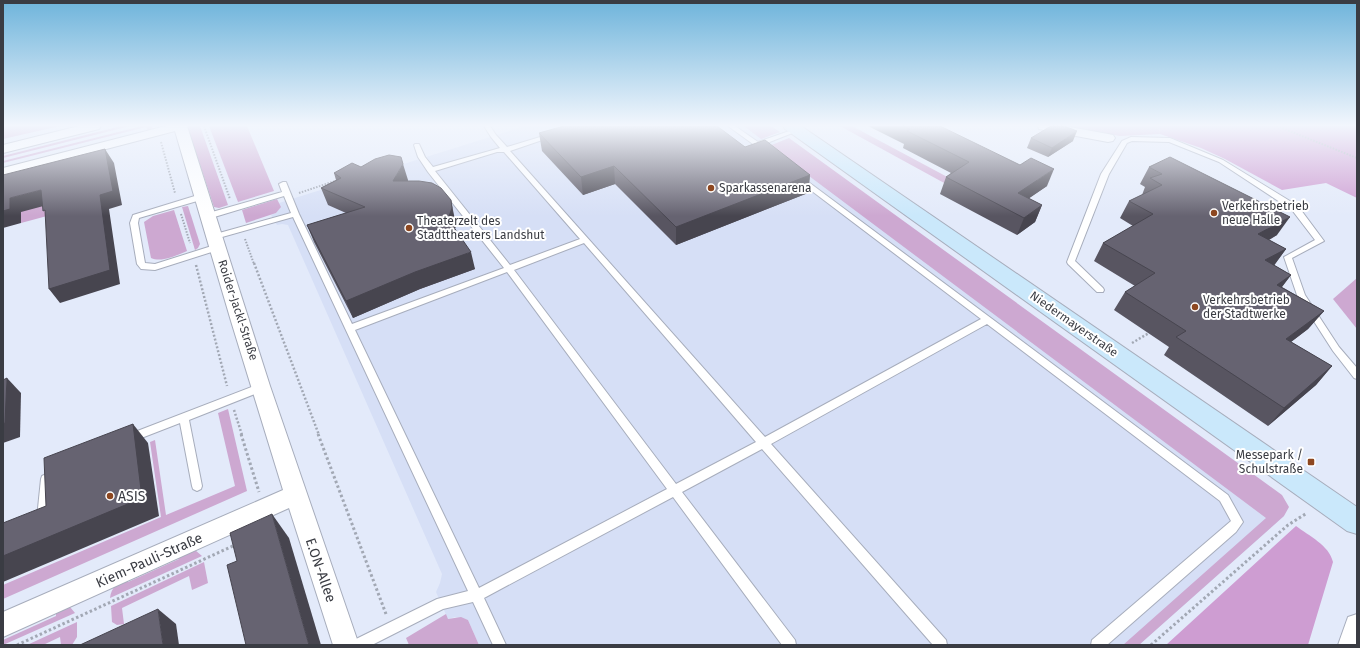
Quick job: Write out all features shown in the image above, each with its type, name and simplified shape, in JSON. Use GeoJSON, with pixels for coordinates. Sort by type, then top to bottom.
{"type":"FeatureCollection","features":[{"type":"Feature","properties":{"kind":"main road","name":"Niedermayerstraße"},"geometry":{"type":"LineString","coordinates":[[834,156],[1357,522]]}},
{"type":"Feature","properties":{"kind":"street"},"geometry":{"type":"LineString","coordinates":[[3,172],[64,156]]}},
{"type":"Feature","properties":{"kind":"street","name":"Roider-Jackl-Straße"},"geometry":{"type":"LineString","coordinates":[[189,156],[296,495]]}},
{"type":"Feature","properties":{"kind":"street","name":"Kiem-Pauli-Straße"},"geometry":{"type":"LineString","coordinates":[[3,625],[296,495]]}},
{"type":"Feature","properties":{"kind":"street","name":"E.ON-Allee"},"geometry":{"type":"LineString","coordinates":[[296,495],[346,645]]}},
{"type":"Feature","properties":{"kind":"street"},"geometry":{"type":"LineString","coordinates":[[1351,645],[1357,626]]}},
{"type":"Feature","properties":{"kind":"lane"},"geometry":{"type":"LineString","coordinates":[[422,156],[430,170],[509,270],[790,645]]}},
{"type":"Feature","properties":{"kind":"lane"},"geometry":{"type":"LineString","coordinates":[[430,170],[476,156]]}},
{"type":"Feature","properties":{"kind":"lane"},"geometry":{"type":"LineString","coordinates":[[511,156],[941,645]]}},
{"type":"Feature","properties":{"kind":"lane"},"geometry":{"type":"LineString","coordinates":[[1100,290],[1070,262],[1111,156]]}},
{"type":"Feature","properties":{"kind":"lane"},"geometry":{"type":"LineString","coordinates":[[1211,156],[1221,160],[1296,208],[1320,241],[1288,257],[1301,295],[1336,349],[1357,375]]}},
{"type":"Feature","properties":{"kind":"lane"},"geometry":{"type":"LineString","coordinates":[[792,172],[1224,498],[1237,522],[1232,528],[1097,645]]}},
{"type":"Feature","properties":{"kind":"lane"},"geometry":{"type":"LineString","coordinates":[[208,216],[285,191],[349,329],[500,645]]}},
{"type":"Feature","properties":{"kind":"lane"},"geometry":{"type":"LineString","coordinates":[[201,197],[136,217],[134,223],[141,264],[144,267],[154,267],[193,254],[241,229],[295,214]]}},
{"type":"Feature","properties":{"kind":"lane"},"geometry":{"type":"LineString","coordinates":[[349,329],[509,270],[585,240]]}},
{"type":"Feature","properties":{"kind":"lane"},"geometry":{"type":"LineString","coordinates":[[359,645],[392,630],[441,603],[477,595],[675,490],[987,320]]}},
{"type":"Feature","properties":{"kind":"lane"},"geometry":{"type":"LineString","coordinates":[[119,442],[262,387]]}},
{"type":"Feature","properties":{"kind":"lane"},"geometry":{"type":"LineString","coordinates":[[184,418],[197,486]]}},
{"type":"Feature","properties":{"kind":"lane"},"geometry":{"type":"LineString","coordinates":[[36,522],[42,520],[47,469]]}},
{"type":"Feature","properties":{"kind":"path"},"geometry":{"type":"LineString","coordinates":[[165,156],[193,254],[231,400],[256,476],[264,509]]}},
{"type":"Feature","properties":{"kind":"path"},"geometry":{"type":"LineString","coordinates":[[215,156],[234,208]]}},
{"type":"Feature","properties":{"kind":"path"},"geometry":{"type":"LineString","coordinates":[[285,191],[339,180]]}},
{"type":"Feature","properties":{"kind":"path"},"geometry":{"type":"LineString","coordinates":[[241,229],[392,630]]}},
{"type":"Feature","properties":{"kind":"path"},"geometry":{"type":"LineString","coordinates":[[1151,645],[1288,525],[1326,501]]}},
{"type":"Feature","properties":{"kind":"path"},"geometry":{"type":"LineString","coordinates":[[17,645],[241,542]]}},
{"type":"Feature","properties":{"kind":"shaded area"},"geometry":{"type":"Polygon","coordinates":[[[22,156],[30,156],[3,163],[3,161],[22,156]]]}},
{"type":"Feature","properties":{"kind":"shaded area"},"geometry":{"type":"Polygon","coordinates":[[[197,156],[211,156],[228,205],[219,208],[214,207],[197,156]]]}},
{"type":"Feature","properties":{"kind":"shaded area"},"geometry":{"type":"Polygon","coordinates":[[[221,156],[260,156],[274,191],[238,202],[221,156]]]}},
{"type":"Feature","properties":{"kind":"shaded area"},"geometry":{"type":"Polygon","coordinates":[[[428,156],[795,156],[1284,516],[1139,645],[479,645],[468,620],[455,617],[448,619],[436,592],[442,574],[288,225],[277,225],[271,215],[276,213],[280,207],[279,203],[428,156]]]}},
{"type":"Feature","properties":{"kind":"shaded area"},"geometry":{"type":"Polygon","coordinates":[[[783,156],[814,156],[1282,495],[1289,507],[1284,516],[1139,645],[1123,645],[1266,518],[783,156]]]}},
{"type":"Feature","properties":{"kind":"shaded area"},"geometry":{"type":"Polygon","coordinates":[[[895,156],[909,156],[953,180],[946,184],[895,156]]]}},
{"type":"Feature","properties":{"kind":"shaded area"},"geometry":{"type":"Polygon","coordinates":[[[1219,156],[1357,156],[1357,198],[1326,183],[1282,190],[1219,156]]]}},
{"type":"Feature","properties":{"kind":"shaded area"},"geometry":{"type":"Polygon","coordinates":[[[44,169],[47,216],[21,223],[21,216],[3,180],[44,169]]]}},
{"type":"Feature","properties":{"kind":"shaded area"},"geometry":{"type":"Polygon","coordinates":[[[277,199],[281,207],[276,213],[246,223],[242,210],[277,199]]]}},
{"type":"Feature","properties":{"kind":"shaded area"},"geometry":{"type":"Polygon","coordinates":[[[188,206],[200,244],[195,250],[182,207],[188,206]]]}},
{"type":"Feature","properties":{"kind":"shaded area"},"geometry":{"type":"Polygon","coordinates":[[[174,210],[187,251],[160,260],[151,258],[144,222],[153,216],[174,210]]]}},
{"type":"Feature","properties":{"kind":"shaded area"},"geometry":{"type":"Polygon","coordinates":[[[1357,278],[1357,329],[1333,299],[1357,278]]]}},
{"type":"Feature","properties":{"kind":"shaded area"},"geometry":{"type":"Polygon","coordinates":[[[228,409],[247,491],[3,599],[3,585],[161,517],[150,442],[155,440],[166,515],[235,486],[218,413],[228,409]]]}},
{"type":"Feature","properties":{"kind":"shaded area"},"geometry":{"type":"Polygon","coordinates":[[[1296,526],[1323,546],[1331,556],[1333,562],[1308,645],[1166,645],[1296,526]]]}},
{"type":"Feature","properties":{"kind":"shaded area"},"geometry":{"type":"Polygon","coordinates":[[[195,550],[202,556],[110,598],[112,591],[118,582],[127,575],[128,582],[179,559],[178,551],[195,550]]]}},
{"type":"Feature","properties":{"kind":"shaded area"},"geometry":{"type":"Polygon","coordinates":[[[204,562],[208,583],[192,590],[189,576],[122,608],[124,624],[117,625],[112,622],[111,606],[204,562]]]}},
{"type":"Feature","properties":{"kind":"shaded area"},"geometry":{"type":"Polygon","coordinates":[[[64,606],[70,607],[75,613],[3,645],[3,640],[56,616],[56,608],[64,606]]]}},
{"type":"Feature","properties":{"kind":"shaded area"},"geometry":{"type":"Polygon","coordinates":[[[446,614],[448,619],[461,617],[468,620],[479,645],[409,645],[406,638],[446,614]]]}},
{"type":"Feature","properties":{"kind":"shaded area"},"geometry":{"type":"Polygon","coordinates":[[[77,622],[77,637],[72,645],[61,645],[60,637],[43,645],[27,645],[77,622]]]}},
{"type":"Feature","properties":{"kind":"building"},"geometry":{"type":"Polygon","coordinates":[[[77,156],[106,156],[113,191],[100,195],[110,270],[49,289],[45,210],[43,211],[41,190],[10,198],[10,209],[3,211],[3,175],[77,156]]]}},
{"type":"Feature","properties":{"kind":"building"},"geometry":{"type":"Polygon","coordinates":[[[385,156],[401,157],[403,164],[393,181],[419,181],[432,183],[441,188],[451,200],[452,208],[448,219],[471,252],[415,272],[346,301],[307,225],[365,207],[321,188],[341,178],[334,173],[352,163],[361,167],[375,159],[385,156]]]}},
{"type":"Feature","properties":{"kind":"building"},"geometry":{"type":"Polygon","coordinates":[[[561,156],[786,156],[810,175],[676,227],[614,166],[581,177],[561,156]]]}},
{"type":"Feature","properties":{"kind":"building"},"geometry":{"type":"Polygon","coordinates":[[[957,156],[1002,156],[1020,165],[1031,158],[1054,169],[1018,193],[1042,205],[1024,218],[946,177],[969,162],[957,156]]]}},
{"type":"Feature","properties":{"kind":"building","name":"Verkehrsbetrieb der Stadtwerke"},"geometry":{"type":"Polygon","coordinates":[[[1170,157],[1290,217],[1258,234],[1286,249],[1265,260],[1291,275],[1277,285],[1324,311],[1286,339],[1332,366],[1284,408],[1176,337],[1186,331],[1125,292],[1155,273],[1103,243],[1153,214],[1129,201],[1162,185],[1150,178],[1162,174],[1149,167],[1170,157]]]}},
{"type":"Feature","properties":{"kind":"building"},"geometry":{"type":"Polygon","coordinates":[[[7,378],[5,423],[3,424],[3,380],[7,378]]]}},
{"type":"Feature","properties":{"kind":"building"},"geometry":{"type":"Polygon","coordinates":[[[133,424],[142,498],[3,556],[3,523],[46,506],[44,458],[133,424]]]}},
{"type":"Feature","properties":{"kind":"building"},"geometry":{"type":"Polygon","coordinates":[[[272,514],[309,645],[246,645],[227,565],[237,561],[230,533],[272,514]]]}},
{"type":"Feature","properties":{"kind":"building"},"geometry":{"type":"Polygon","coordinates":[[[158,609],[163,645],[80,645],[158,609]]]}},
{"type":"Feature","properties":{"kind":"place","name":"Sparkassenarena"},"geometry":{"type":"Point","coordinates":[711,188]}},
{"type":"Feature","properties":{"kind":"place","name":"Verkehrsbetrieb neue Halle"},"geometry":{"type":"Point","coordinates":[1214,213]}},
{"type":"Feature","properties":{"kind":"place","name":"Theaterzelt des Stadttheaters Landshut"},"geometry":{"type":"Point","coordinates":[409,228]}},
{"type":"Feature","properties":{"kind":"place","name":"Verkehrsbetrieb der Stadtwerke"},"geometry":{"type":"Point","coordinates":[1195,307]}},
{"type":"Feature","properties":{"kind":"place","name":"Messepark / Schulstraße"},"geometry":{"type":"Point","coordinates":[1311,462]}},
{"type":"Feature","properties":{"kind":"place","name":"ASIS"},"geometry":{"type":"Point","coordinates":[110,496]}}]}
